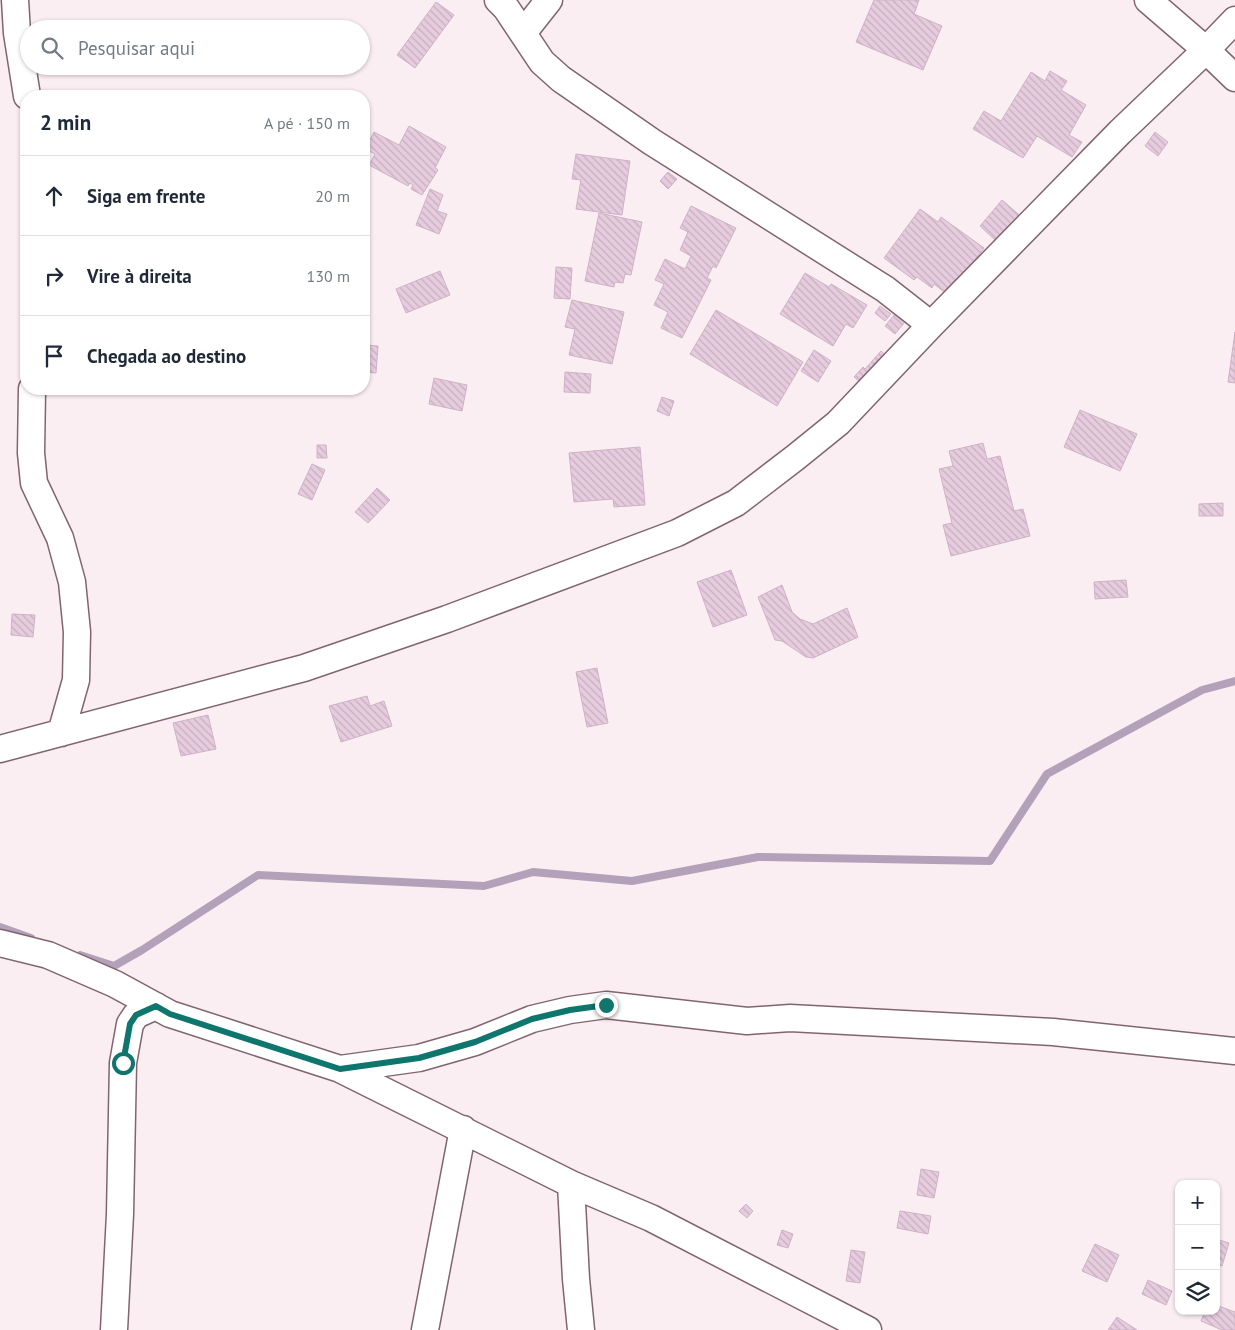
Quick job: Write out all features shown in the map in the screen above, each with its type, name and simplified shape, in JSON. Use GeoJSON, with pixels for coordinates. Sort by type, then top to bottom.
{"type":"FeatureCollection","features":[{"type":"Feature","properties":{"kind":"street"},"geometry":{"type":"LineString","coordinates":[[15,0],[20,51]]}},
{"type":"Feature","properties":{"kind":"street"},"geometry":{"type":"LineString","coordinates":[[498,0],[506,8],[542,62],[560,79],[652,142],[885,289],[931,325]]}},
{"type":"Feature","properties":{"kind":"street"},"geometry":{"type":"LineString","coordinates":[[523,33],[549,0]]}},
{"type":"Feature","properties":{"kind":"street"},"geometry":{"type":"LineString","coordinates":[[1148,0],[1235,78]]}},
{"type":"Feature","properties":{"kind":"street"},"geometry":{"type":"LineString","coordinates":[[0,749],[304,668],[447,618],[677,533],[736,503],[838,423],[1120,132],[1235,20]]}},
{"type":"Feature","properties":{"kind":"street"},"geometry":{"type":"LineString","coordinates":[[24,75],[26,90]]}},
{"type":"Feature","properties":{"kind":"street"},"geometry":{"type":"LineString","coordinates":[[32,395],[31,453],[34,483],[60,538],[72,582],[77,632],[76,680],[61,733]]}},
{"type":"Feature","properties":{"kind":"street"},"geometry":{"type":"LineString","coordinates":[[0,942],[48,955],[115,984],[170,1014],[340,1069],[571,1184],[651,1218],[868,1330]]}},
{"type":"Feature","properties":{"kind":"street"},"geometry":{"type":"LineString","coordinates":[[340,1069],[419,1058],[475,1042],[532,1019],[570,1010],[606,1005],[747,1021],[790,1018],[1053,1032],[1235,1051]]}},
{"type":"Feature","properties":{"kind":"street"},"geometry":{"type":"LineString","coordinates":[[114,1330],[120,1214],[123,1063],[130,1024],[136,1015],[156,1006]]}},
{"type":"Feature","properties":{"kind":"street"},"geometry":{"type":"LineString","coordinates":[[425,1330],[463,1129]]}},
{"type":"Feature","properties":{"kind":"street"},"geometry":{"type":"LineString","coordinates":[[571,1184],[576,1279],[581,1330]]}},
{"type":"Feature","properties":{"kind":"building"},"geometry":{"type":"Polygon","coordinates":[[[874,0],[919,0],[914,14],[942,26],[923,70],[856,42],[874,0]]]}},
{"type":"Feature","properties":{"kind":"building"},"geometry":{"type":"Polygon","coordinates":[[[436,2],[454,15],[415,68],[397,55],[436,2]]]}},
{"type":"Feature","properties":{"kind":"building"},"geometry":{"type":"Polygon","coordinates":[[[1050,71],[1067,81],[1061,90],[1086,105],[1069,135],[1082,142],[1072,157],[1037,136],[1023,158],[973,129],[984,111],[1001,121],[1031,72],[1045,81],[1050,71]]]}},
{"type":"Feature","properties":{"kind":"building"},"geometry":{"type":"Polygon","coordinates":[[[409,126],[446,147],[435,168],[438,170],[422,195],[411,189],[413,185],[410,183],[408,186],[370,166],[375,154],[370,152],[370,140],[374,132],[399,145],[409,126]]]}},
{"type":"Feature","properties":{"kind":"building"},"geometry":{"type":"Polygon","coordinates":[[[1155,132],[1168,142],[1158,156],[1145,146],[1155,132]]]}},
{"type":"Feature","properties":{"kind":"building"},"geometry":{"type":"Polygon","coordinates":[[[576,154],[630,161],[622,215],[576,209],[581,180],[572,179],[576,154]]]}},
{"type":"Feature","properties":{"kind":"building"},"geometry":{"type":"Polygon","coordinates":[[[668,172],[677,179],[668,189],[660,181],[668,172]]]}},
{"type":"Feature","properties":{"kind":"building"},"geometry":{"type":"Polygon","coordinates":[[[430,189],[443,195],[437,211],[447,214],[439,234],[416,225],[430,189]]]}},
{"type":"Feature","properties":{"kind":"building"},"geometry":{"type":"Polygon","coordinates":[[[1002,200],[1024,219],[1009,236],[1003,232],[996,241],[980,226],[1002,200]]]}},
{"type":"Feature","properties":{"kind":"building"},"geometry":{"type":"Polygon","coordinates":[[[691,206],[736,228],[716,268],[713,266],[707,278],[711,280],[682,338],[661,328],[668,312],[654,305],[664,284],[655,280],[665,259],[685,269],[691,256],[680,250],[688,232],[680,228],[691,206]]]}},
{"type":"Feature","properties":{"kind":"building"},"geometry":{"type":"Polygon","coordinates":[[[920,209],[938,222],[941,217],[984,248],[948,295],[934,284],[932,288],[917,277],[914,280],[884,258],[920,209]]]}},
{"type":"Feature","properties":{"kind":"building"},"geometry":{"type":"Polygon","coordinates":[[[599,213],[642,222],[631,275],[625,274],[623,283],[615,282],[614,287],[585,281],[599,213]]]}},
{"type":"Feature","properties":{"kind":"building"},"geometry":{"type":"Polygon","coordinates":[[[556,267],[572,268],[570,299],[554,298],[556,267]]]}},
{"type":"Feature","properties":{"kind":"building"},"geometry":{"type":"Polygon","coordinates":[[[440,271],[450,295],[406,313],[396,289],[440,271]]]}},
{"type":"Feature","properties":{"kind":"building"},"geometry":{"type":"Polygon","coordinates":[[[805,273],[829,287],[831,284],[867,305],[853,328],[846,324],[833,346],[780,314],[805,273]]]}},
{"type":"Feature","properties":{"kind":"building"},"geometry":{"type":"Polygon","coordinates":[[[572,300],[624,312],[612,364],[569,355],[575,329],[565,327],[572,300]]]}},
{"type":"Feature","properties":{"kind":"building"},"geometry":{"type":"Polygon","coordinates":[[[880,306],[891,314],[885,321],[875,313],[880,306]]]}},
{"type":"Feature","properties":{"kind":"building"},"geometry":{"type":"Polygon","coordinates":[[[716,310],[803,362],[777,406],[690,354],[716,310]]]}},
{"type":"Feature","properties":{"kind":"building"},"geometry":{"type":"Polygon","coordinates":[[[895,314],[905,322],[895,334],[885,326],[895,314]]]}},
{"type":"Feature","properties":{"kind":"building"},"geometry":{"type":"Polygon","coordinates":[[[1235,332],[1235,383],[1228,382],[1235,332]]]}},
{"type":"Feature","properties":{"kind":"building"},"geometry":{"type":"Polygon","coordinates":[[[370,345],[378,346],[376,373],[370,372],[370,345]]]}},
{"type":"Feature","properties":{"kind":"building"},"geometry":{"type":"Polygon","coordinates":[[[814,350],[831,361],[818,382],[801,371],[814,350]]]}},
{"type":"Feature","properties":{"kind":"building"},"geometry":{"type":"Polygon","coordinates":[[[881,351],[891,360],[867,388],[854,377],[863,367],[865,369],[881,351]]]}},
{"type":"Feature","properties":{"kind":"building"},"geometry":{"type":"Polygon","coordinates":[[[565,372],[591,374],[590,393],[564,392],[565,372]]]}},
{"type":"Feature","properties":{"kind":"building"},"geometry":{"type":"Polygon","coordinates":[[[434,378],[467,385],[462,411],[429,404],[434,378]]]}},
{"type":"Feature","properties":{"kind":"building"},"geometry":{"type":"Polygon","coordinates":[[[662,397],[674,401],[669,416],[657,411],[662,397]]]}},
{"type":"Feature","properties":{"kind":"building"},"geometry":{"type":"Polygon","coordinates":[[[1080,410],[1137,434],[1120,471],[1064,447],[1080,410]]]}},
{"type":"Feature","properties":{"kind":"building"},"geometry":{"type":"Polygon","coordinates":[[[983,443],[987,459],[1000,456],[1014,511],[1023,509],[1030,536],[951,556],[943,525],[952,523],[939,469],[953,466],[949,451],[983,443]]]}},
{"type":"Feature","properties":{"kind":"building"},"geometry":{"type":"Polygon","coordinates":[[[317,445],[326,445],[327,458],[317,458],[317,445]]]}},
{"type":"Feature","properties":{"kind":"building"},"geometry":{"type":"Polygon","coordinates":[[[640,447],[645,505],[614,507],[613,499],[574,502],[569,453],[640,447]]]}},
{"type":"Feature","properties":{"kind":"building"},"geometry":{"type":"Polygon","coordinates":[[[312,464],[325,470],[312,500],[298,494],[312,464]]]}},
{"type":"Feature","properties":{"kind":"building"},"geometry":{"type":"Polygon","coordinates":[[[377,488],[390,500],[368,523],[355,512],[377,488]]]}},
{"type":"Feature","properties":{"kind":"building"},"geometry":{"type":"Polygon","coordinates":[[[1223,503],[1223,516],[1199,516],[1199,504],[1223,503]]]}},
{"type":"Feature","properties":{"kind":"building"},"geometry":{"type":"Polygon","coordinates":[[[731,570],[747,615],[713,627],[697,582],[731,570]]]}},
{"type":"Feature","properties":{"kind":"building"},"geometry":{"type":"Polygon","coordinates":[[[1126,580],[1128,597],[1095,599],[1094,582],[1126,580]]]}},
{"type":"Feature","properties":{"kind":"building"},"geometry":{"type":"Polygon","coordinates":[[[782,585],[792,612],[800,619],[813,624],[847,608],[858,637],[813,658],[806,657],[782,641],[775,640],[758,597],[782,585]]]}},
{"type":"Feature","properties":{"kind":"building"},"geometry":{"type":"Polygon","coordinates":[[[12,614],[35,615],[33,637],[11,635],[12,614]]]}},
{"type":"Feature","properties":{"kind":"building"},"geometry":{"type":"Polygon","coordinates":[[[597,668],[608,723],[587,727],[576,672],[597,668]]]}},
{"type":"Feature","properties":{"kind":"building"},"geometry":{"type":"Polygon","coordinates":[[[367,696],[370,706],[384,701],[392,726],[341,742],[329,706],[367,696]]]}},
{"type":"Feature","properties":{"kind":"building"},"geometry":{"type":"Polygon","coordinates":[[[208,715],[216,749],[181,756],[173,723],[208,715]]]}},
{"type":"Feature","properties":{"kind":"building"},"geometry":{"type":"Polygon","coordinates":[[[921,1169],[939,1172],[934,1198],[917,1195],[921,1169]]]}},
{"type":"Feature","properties":{"kind":"building"},"geometry":{"type":"Polygon","coordinates":[[[746,1204],[753,1211],[747,1218],[739,1211],[746,1204]]]}},
{"type":"Feature","properties":{"kind":"building"},"geometry":{"type":"Polygon","coordinates":[[[900,1211],[931,1216],[928,1234],[897,1228],[900,1211]]]}},
{"type":"Feature","properties":{"kind":"building"},"geometry":{"type":"Polygon","coordinates":[[[782,1230],[793,1234],[788,1248],[777,1245],[782,1230]]]}},
{"type":"Feature","properties":{"kind":"building"},"geometry":{"type":"Polygon","coordinates":[[[1220,1240],[1229,1243],[1222,1266],[1220,1265],[1220,1240]]]}},
{"type":"Feature","properties":{"kind":"building"},"geometry":{"type":"Polygon","coordinates":[[[1095,1244],[1119,1255],[1107,1282],[1082,1271],[1095,1244]]]}},
{"type":"Feature","properties":{"kind":"building"},"geometry":{"type":"Polygon","coordinates":[[[851,1250],[865,1252],[860,1283],[846,1281],[851,1250]]]}},
{"type":"Feature","properties":{"kind":"building"},"geometry":{"type":"Polygon","coordinates":[[[1148,1280],[1172,1291],[1166,1305],[1142,1294],[1148,1280]]]}},
{"type":"Feature","properties":{"kind":"building"},"geometry":{"type":"Polygon","coordinates":[[[1220,1306],[1235,1312],[1235,1330],[1222,1330],[1201,1321],[1203,1315],[1220,1315],[1220,1306]]]}},
{"type":"Feature","properties":{"kind":"building"},"geometry":{"type":"Polygon","coordinates":[[[1117,1317],[1137,1330],[1108,1330],[1117,1317]]]}},
{"type":"Feature","properties":{"kind":"waterway"},"geometry":{"type":"LineString","coordinates":[[80,955],[114,966],[258,875],[484,886],[533,872],[632,881],[758,857],[990,861],[1047,774],[1202,690],[1235,681]]}},
{"type":"Feature","properties":{"kind":"waterway"},"geometry":{"type":"LineString","coordinates":[[0,927],[31,938]]}},
{"type":"Feature","properties":{"kind":"route"},"geometry":{"type":"LineString","coordinates":[[123,1063],[130,1024],[136,1015],[156,1006],[170,1014],[340,1069],[419,1058],[475,1042],[532,1019],[570,1010],[606,1005]]}}]}
